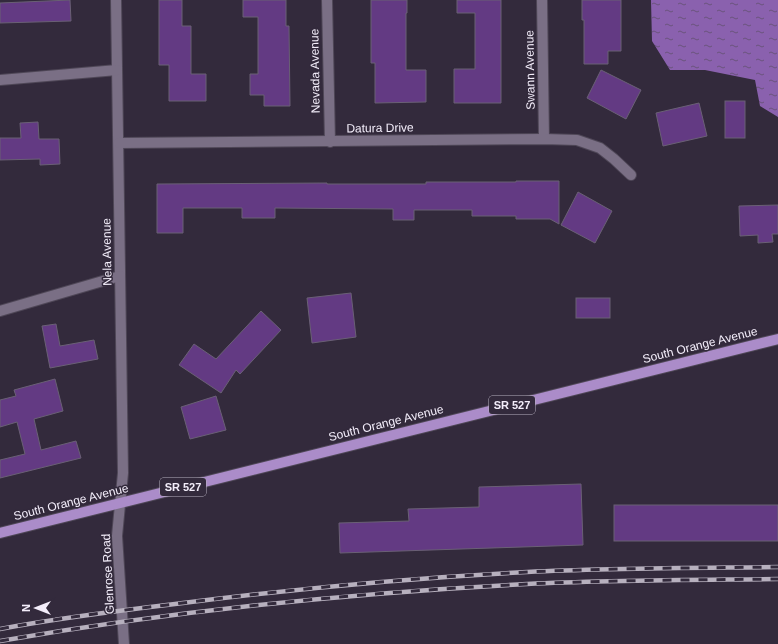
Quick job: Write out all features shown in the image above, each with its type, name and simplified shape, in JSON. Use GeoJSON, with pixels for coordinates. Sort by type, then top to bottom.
{"type":"FeatureCollection","features":[{"type":"Feature","properties":{"kind":"main road","name":"South Orange Avenue"},"geometry":{"type":"LineString","coordinates":[[0,533],[778,339]]}},
{"type":"Feature","properties":{"kind":"street","name":"Nela Avenue"},"geometry":{"type":"LineString","coordinates":[[116,0],[123,473],[120,503]]}},
{"type":"Feature","properties":{"kind":"street","name":"Nevada Avenue"},"geometry":{"type":"LineString","coordinates":[[327,0],[330,142]]}},
{"type":"Feature","properties":{"kind":"street","name":"Swann Avenue"},"geometry":{"type":"LineString","coordinates":[[542,0],[544,139]]}},
{"type":"Feature","properties":{"kind":"street"},"geometry":{"type":"LineString","coordinates":[[0,80],[117,70]]}},
{"type":"Feature","properties":{"kind":"street","name":"Datura Drive"},"geometry":{"type":"LineString","coordinates":[[119,143],[544,139],[577,140],[600,148],[631,175]]}},
{"type":"Feature","properties":{"kind":"street"},"geometry":{"type":"LineString","coordinates":[[0,311],[120,276]]}},
{"type":"Feature","properties":{"kind":"street","name":"Glenrose Road"},"geometry":{"type":"LineString","coordinates":[[120,503],[118,536],[124,644]]}},
{"type":"Feature","properties":{"kind":"water"},"geometry":{"type":"Polygon","coordinates":[[[651,0],[778,0],[778,117],[760,106],[755,80],[705,70],[670,70],[652,41],[651,0]]]}},
{"type":"Feature","properties":{"kind":"building"},"geometry":{"type":"Polygon","coordinates":[[[70,0],[71,21],[0,23],[0,3],[70,0]]]}},
{"type":"Feature","properties":{"kind":"building"},"geometry":{"type":"Polygon","coordinates":[[[159,0],[182,0],[182,26],[191,26],[191,74],[206,74],[206,101],[169,101],[169,65],[159,65],[159,0]]]}},
{"type":"Feature","properties":{"kind":"building"},"geometry":{"type":"Polygon","coordinates":[[[243,0],[286,0],[286,26],[289,26],[290,106],[264,106],[264,95],[250,95],[250,74],[258,74],[258,17],[243,17],[243,0]]]}},
{"type":"Feature","properties":{"kind":"building"},"geometry":{"type":"Polygon","coordinates":[[[371,0],[407,0],[406,70],[426,70],[426,102],[375,103],[375,63],[371,63],[371,0]]]}},
{"type":"Feature","properties":{"kind":"building"},"geometry":{"type":"Polygon","coordinates":[[[457,0],[501,0],[501,103],[454,103],[454,69],[475,69],[475,13],[457,13],[457,0]]]}},
{"type":"Feature","properties":{"kind":"building"},"geometry":{"type":"Polygon","coordinates":[[[582,0],[621,0],[621,51],[608,51],[608,64],[584,64],[584,20],[582,20],[582,0]]]}},
{"type":"Feature","properties":{"kind":"building"},"geometry":{"type":"Polygon","coordinates":[[[601,70],[641,90],[626,119],[587,98],[601,70]]]}},
{"type":"Feature","properties":{"kind":"building"},"geometry":{"type":"Polygon","coordinates":[[[725,101],[745,101],[745,138],[725,138],[725,101]]]}},
{"type":"Feature","properties":{"kind":"building"},"geometry":{"type":"Polygon","coordinates":[[[699,103],[707,136],[663,146],[656,113],[699,103]]]}},
{"type":"Feature","properties":{"kind":"building"},"geometry":{"type":"Polygon","coordinates":[[[38,122],[39,139],[59,139],[60,164],[40,165],[40,159],[0,160],[0,138],[21,138],[20,123],[38,122]]]}},
{"type":"Feature","properties":{"kind":"building"},"geometry":{"type":"Polygon","coordinates":[[[559,181],[559,224],[550,219],[516,219],[516,216],[472,216],[472,210],[414,210],[414,220],[393,220],[393,209],[275,208],[275,218],[242,218],[242,208],[183,208],[183,233],[157,233],[157,184],[426,184],[426,182],[559,181]]]}},
{"type":"Feature","properties":{"kind":"building"},"geometry":{"type":"Polygon","coordinates":[[[578,192],[612,211],[595,243],[561,225],[578,192]]]}},
{"type":"Feature","properties":{"kind":"building"},"geometry":{"type":"Polygon","coordinates":[[[778,205],[778,234],[772,234],[773,242],[758,243],[758,235],[740,236],[739,206],[778,205]]]}},
{"type":"Feature","properties":{"kind":"building"},"geometry":{"type":"Polygon","coordinates":[[[351,293],[356,337],[312,343],[307,298],[351,293]]]}},
{"type":"Feature","properties":{"kind":"building"},"geometry":{"type":"Polygon","coordinates":[[[576,298],[610,298],[610,318],[576,318],[576,298]]]}},
{"type":"Feature","properties":{"kind":"building"},"geometry":{"type":"Polygon","coordinates":[[[261,311],[281,330],[240,374],[236,370],[221,393],[179,365],[194,344],[216,359],[261,311]]]}},
{"type":"Feature","properties":{"kind":"building"},"geometry":{"type":"Polygon","coordinates":[[[56,324],[60,346],[94,340],[98,359],[50,368],[42,326],[56,324]]]}},
{"type":"Feature","properties":{"kind":"building"},"geometry":{"type":"Polygon","coordinates":[[[55,379],[63,411],[34,419],[41,450],[76,441],[81,458],[0,478],[0,460],[25,454],[17,422],[0,427],[0,400],[16,396],[14,390],[55,379]]]}},
{"type":"Feature","properties":{"kind":"building"},"geometry":{"type":"Polygon","coordinates":[[[216,396],[226,430],[190,439],[181,407],[216,396]]]}},
{"type":"Feature","properties":{"kind":"building"},"geometry":{"type":"Polygon","coordinates":[[[581,484],[583,545],[340,553],[339,523],[409,521],[408,509],[479,507],[479,487],[581,484]]]}},
{"type":"Feature","properties":{"kind":"building"},"geometry":{"type":"Polygon","coordinates":[[[614,505],[778,505],[778,541],[614,541],[614,505]]]}},
{"type":"Feature","properties":{"kind":"railway"},"geometry":{"type":"LineString","coordinates":[[0,629],[87,615],[307,589],[395,581],[483,574],[558,571],[652,568],[778,567]]}},
{"type":"Feature","properties":{"kind":"railway"},"geometry":{"type":"LineString","coordinates":[[0,641],[65,630],[197,612],[394,592],[527,584],[652,580],[778,579]]}}]}
